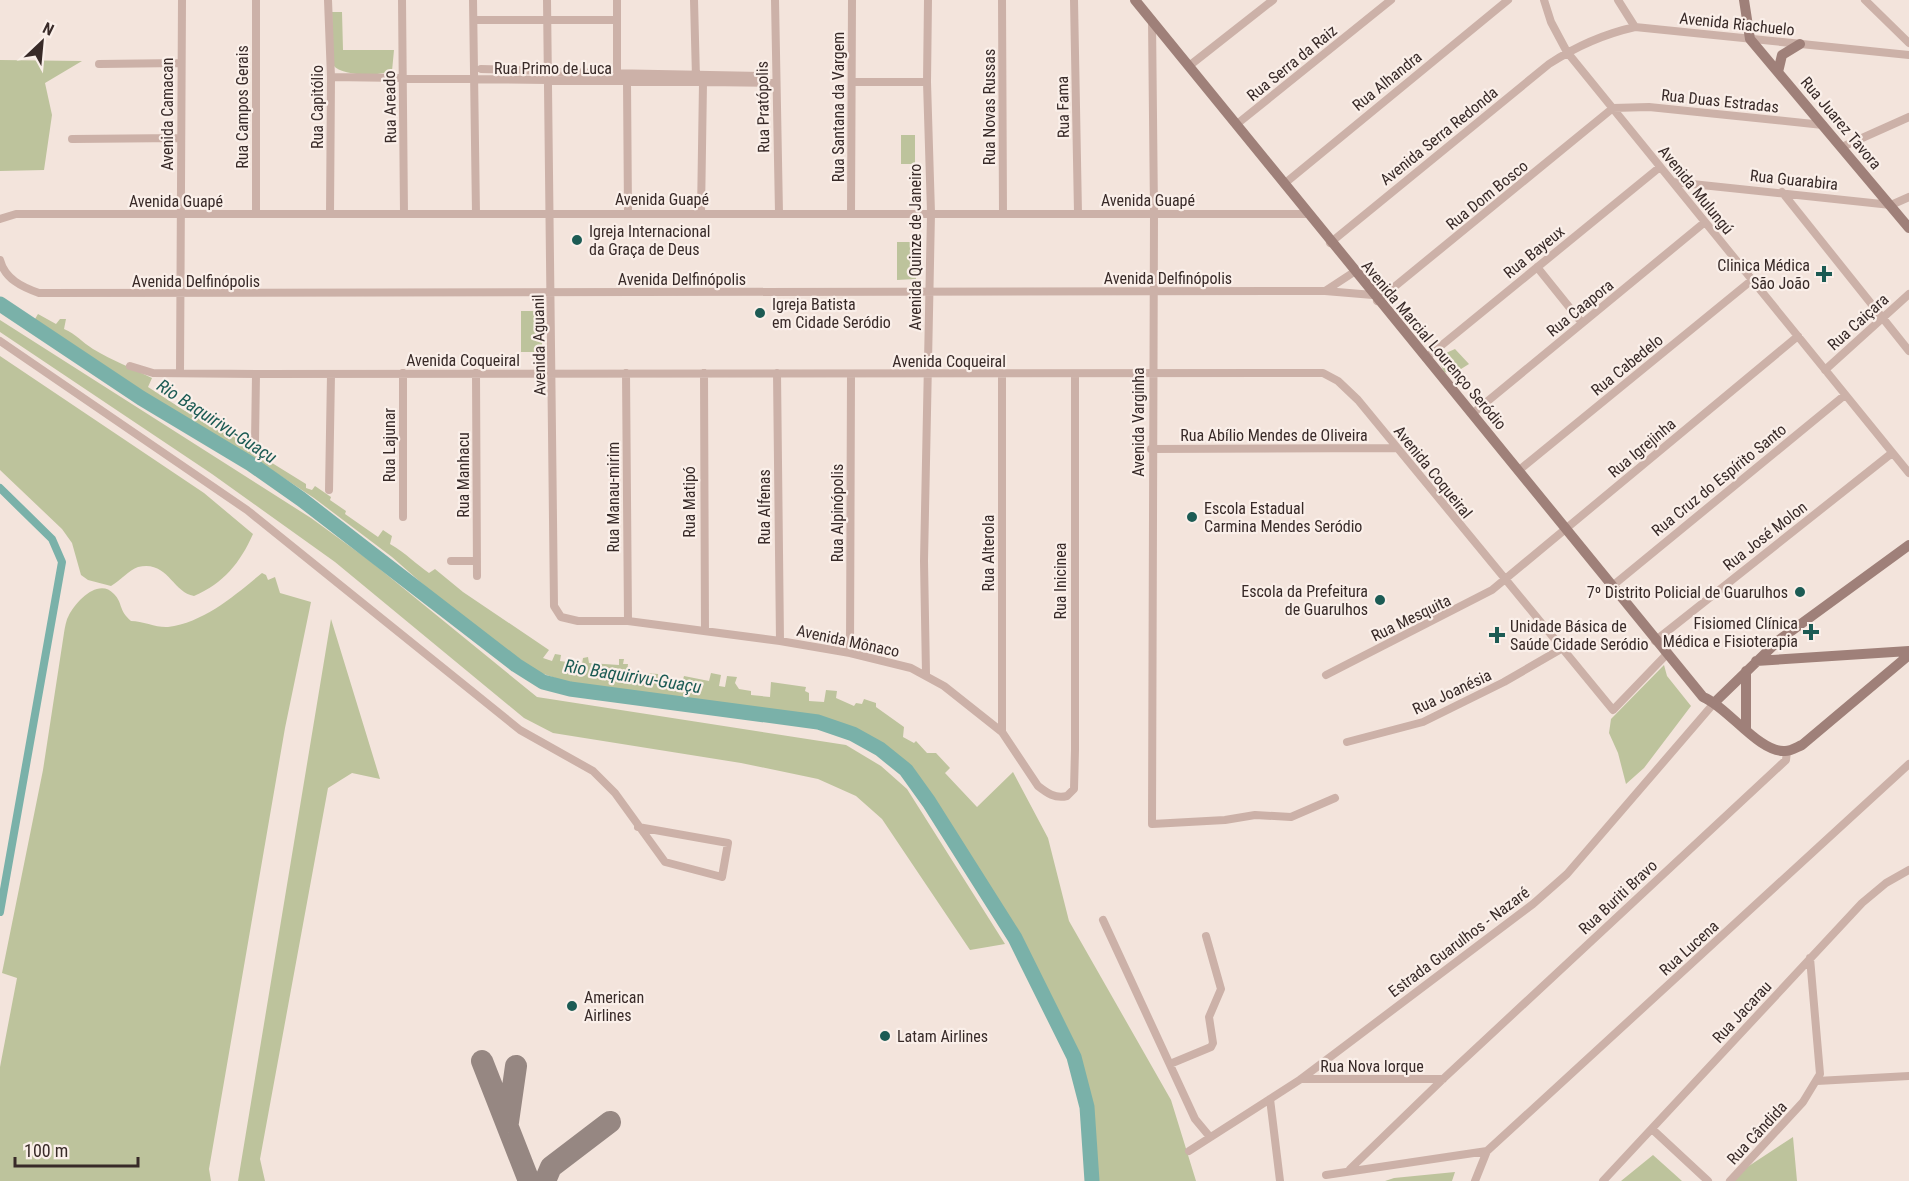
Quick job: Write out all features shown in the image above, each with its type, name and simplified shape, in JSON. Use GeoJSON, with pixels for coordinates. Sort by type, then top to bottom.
{"type":"FeatureCollection","features":[{"type":"Feature","properties":{"kind":"main road","name":"Avenida Marcial Lourenço Seródio"},"geometry":{"type":"LineString","coordinates":[[1135,0],[1237,124],[1330,243],[1702,697],[1715,702],[1766,746],[1787,751]]}},
{"type":"Feature","properties":{"kind":"main road"},"geometry":{"type":"LineString","coordinates":[[1744,0],[1750,39]]}},
{"type":"Feature","properties":{"kind":"main road","name":"Rua Juarez Tavora"},"geometry":{"type":"LineString","coordinates":[[1750,39],[1909,228]]}},
{"type":"Feature","properties":{"kind":"main road"},"geometry":{"type":"LineString","coordinates":[[1778,72],[1782,55],[1800,44]]}},
{"type":"Feature","properties":{"kind":"main road"},"geometry":{"type":"LineString","coordinates":[[1715,702],[1779,640],[1909,545]]}},
{"type":"Feature","properties":{"kind":"main road"},"geometry":{"type":"LineString","coordinates":[[1779,640],[1791,660]]}},
{"type":"Feature","properties":{"kind":"main road"},"geometry":{"type":"LineString","coordinates":[[1756,661],[1909,653]]}},
{"type":"Feature","properties":{"kind":"main road","name":"Rua Buriti Bravo"},"geometry":{"type":"LineString","coordinates":[[1787,751],[1802,744],[1909,653]]}},
{"type":"Feature","properties":{"kind":"main road"},"geometry":{"type":"LineString","coordinates":[[1875,655],[1883,665],[1879,680]]}},
{"type":"Feature","properties":{"kind":"main road"},"geometry":{"type":"LineString","coordinates":[[1746,671],[1746,729]]}},
{"type":"Feature","properties":{"kind":"street","name":"Avenida Camacan"},"geometry":{"type":"LineString","coordinates":[[180,373],[182,0]]}},
{"type":"Feature","properties":{"kind":"street","name":"Rua Campos Gerais"},"geometry":{"type":"LineString","coordinates":[[256,0],[256,214]]}},
{"type":"Feature","properties":{"kind":"street","name":"Rua Capitólio"},"geometry":{"type":"LineString","coordinates":[[328,0],[331,77],[330,214]]}},
{"type":"Feature","properties":{"kind":"street","name":"Rua Areado"},"geometry":{"type":"LineString","coordinates":[[402,0],[404,214]]}},
{"type":"Feature","properties":{"kind":"street"},"geometry":{"type":"LineString","coordinates":[[473,0],[476,214]]}},
{"type":"Feature","properties":{"kind":"street","name":"Avenida Aguanil"},"geometry":{"type":"LineString","coordinates":[[547,0],[551,71],[549,81],[554,606],[561,617]]}},
{"type":"Feature","properties":{"kind":"street"},"geometry":{"type":"LineString","coordinates":[[617,0],[617,82]]}},
{"type":"Feature","properties":{"kind":"street"},"geometry":{"type":"LineString","coordinates":[[694,0],[701,213]]}},
{"type":"Feature","properties":{"kind":"street","name":"Rua Pratópolis"},"geometry":{"type":"LineString","coordinates":[[775,0],[779,213]]}},
{"type":"Feature","properties":{"kind":"street","name":"Rua Santana da Vargem"},"geometry":{"type":"LineString","coordinates":[[851,213],[852,0]]}},
{"type":"Feature","properties":{"kind":"street","name":"Avenida Quinze de Janeiro"},"geometry":{"type":"LineString","coordinates":[[926,674],[924,561],[931,213],[927,82],[928,0]]}},
{"type":"Feature","properties":{"kind":"street","name":"Rua Novas Russas"},"geometry":{"type":"LineString","coordinates":[[1002,0],[1003,213]]}},
{"type":"Feature","properties":{"kind":"street","name":"Rua Fama"},"geometry":{"type":"LineString","coordinates":[[1074,0],[1078,213]]}},
{"type":"Feature","properties":{"kind":"street"},"geometry":{"type":"LineString","coordinates":[[1189,66],[1272,0]]}},
{"type":"Feature","properties":{"kind":"street","name":"Rua Serra da Raiz"},"geometry":{"type":"LineString","coordinates":[[1237,124],[1391,0]]}},
{"type":"Feature","properties":{"kind":"street","name":"Rua Alhandra"},"geometry":{"type":"LineString","coordinates":[[1284,184],[1508,0]]}},
{"type":"Feature","properties":{"kind":"street","name":"Avenida Mulungú"},"geometry":{"type":"LineString","coordinates":[[1544,0],[1551,22],[1567,52],[1909,473]]}},
{"type":"Feature","properties":{"kind":"street"},"geometry":{"type":"LineString","coordinates":[[1618,0],[1635,27]]}},
{"type":"Feature","properties":{"kind":"street"},"geometry":{"type":"LineString","coordinates":[[1866,0],[1909,43]]}},
{"type":"Feature","properties":{"kind":"street"},"geometry":{"type":"LineString","coordinates":[[474,20],[617,20]]}},
{"type":"Feature","properties":{"kind":"street","name":"Avenida Varginha"},"geometry":{"type":"LineString","coordinates":[[1152,20],[1154,213],[1151,448],[1152,824],[1225,820],[1255,815],[1291,817],[1335,798]]}},
{"type":"Feature","properties":{"kind":"street","name":"Avenida Riachuelo"},"geometry":{"type":"LineString","coordinates":[[1567,52],[1608,34],[1635,27],[1909,55]]}},
{"type":"Feature","properties":{"kind":"street","name":"Avenida Serra Redonda"},"geometry":{"type":"LineString","coordinates":[[1330,243],[1448,145],[1567,52]]}},
{"type":"Feature","properties":{"kind":"street"},"geometry":{"type":"LineString","coordinates":[[99,64],[180,63]]}},
{"type":"Feature","properties":{"kind":"street"},"geometry":{"type":"LineString","coordinates":[[482,69],[617,72],[698,80],[762,75]]}},
{"type":"Feature","properties":{"kind":"street","name":"Rua Primo de Luca"},"geometry":{"type":"LineString","coordinates":[[331,77],[475,81],[698,80],[775,83]]}},
{"type":"Feature","properties":{"kind":"street"},"geometry":{"type":"LineString","coordinates":[[627,82],[628,213]]}},
{"type":"Feature","properties":{"kind":"street"},"geometry":{"type":"LineString","coordinates":[[853,82],[927,82]]}},
{"type":"Feature","properties":{"kind":"street","name":"Rua Duas Estradas"},"geometry":{"type":"LineString","coordinates":[[1613,108],[1649,107],[1823,125]]}},
{"type":"Feature","properties":{"kind":"street","name":"Rua Dom Bosco"},"geometry":{"type":"LineString","coordinates":[[1375,298],[1613,108]]}},
{"type":"Feature","properties":{"kind":"street"},"geometry":{"type":"LineString","coordinates":[[1842,147],[1909,117]]}},
{"type":"Feature","properties":{"kind":"street"},"geometry":{"type":"LineString","coordinates":[[72,139],[180,138]]}},
{"type":"Feature","properties":{"kind":"street","name":"Rua Bayeux"},"geometry":{"type":"LineString","coordinates":[[1426,358],[1660,167]]}},
{"type":"Feature","properties":{"kind":"street","name":"Rua Guarabira"},"geometry":{"type":"LineString","coordinates":[[1673,182],[1891,205]]}},
{"type":"Feature","properties":{"kind":"street"},"geometry":{"type":"LineString","coordinates":[[1782,192],[1909,351]]}},
{"type":"Feature","properties":{"kind":"street"},"geometry":{"type":"LineString","coordinates":[[1891,205],[1909,197]]}},
{"type":"Feature","properties":{"kind":"street","name":"Avenida Guapé"},"geometry":{"type":"LineString","coordinates":[[0,219],[16,214],[551,212],[1307,214]]}},
{"type":"Feature","properties":{"kind":"street","name":"Rua Caapora"},"geometry":{"type":"LineString","coordinates":[[1472,414],[1705,222]]}},
{"type":"Feature","properties":{"kind":"street","name":"Avenida Delfinópolis"},"geometry":{"type":"LineString","coordinates":[[0,260],[5,273],[14,281],[39,293],[1325,291],[1375,298]]}},
{"type":"Feature","properties":{"kind":"street"},"geometry":{"type":"LineString","coordinates":[[1537,267],[1582,323]]}},
{"type":"Feature","properties":{"kind":"street"},"geometry":{"type":"LineString","coordinates":[[1325,291],[1354,272]]}},
{"type":"Feature","properties":{"kind":"street","name":"Rua Cabedelo"},"geometry":{"type":"LineString","coordinates":[[1518,471],[1752,280]]}},
{"type":"Feature","properties":{"kind":"street","name":"Rua Caiçara"},"geometry":{"type":"LineString","coordinates":[[1825,370],[1909,294]]}},
{"type":"Feature","properties":{"kind":"street","name":"Rua Igrejinha"},"geometry":{"type":"LineString","coordinates":[[1504,581],[1798,336]]}},
{"type":"Feature","properties":{"kind":"street"},"geometry":{"type":"LineString","coordinates":[[0,341],[248,510],[520,730],[593,771],[615,793],[638,827],[665,862],[722,878],[728,843],[638,827]]}},
{"type":"Feature","properties":{"kind":"street","name":"Avenida Coqueiral"},"geometry":{"type":"LineString","coordinates":[[130,366],[153,373],[256,374],[1323,373],[1347,388],[1504,581],[1613,710],[1666,654]]}},
{"type":"Feature","properties":{"kind":"street","name":"Rua Lajunar"},"geometry":{"type":"LineString","coordinates":[[403,373],[403,517]]}},
{"type":"Feature","properties":{"kind":"street","name":"Rua Manhacu"},"geometry":{"type":"LineString","coordinates":[[476,373],[477,576]]}},
{"type":"Feature","properties":{"kind":"street","name":"Rua Manau-mirim"},"geometry":{"type":"LineString","coordinates":[[626,373],[628,621]]}},
{"type":"Feature","properties":{"kind":"street","name":"Rua Matipó"},"geometry":{"type":"LineString","coordinates":[[704,373],[705,631]]}},
{"type":"Feature","properties":{"kind":"street","name":"Rua Alfenas"},"geometry":{"type":"LineString","coordinates":[[777,373],[780,641]]}},
{"type":"Feature","properties":{"kind":"street"},"geometry":{"type":"LineString","coordinates":[[255,443],[256,374]]}},
{"type":"Feature","properties":{"kind":"street"},"geometry":{"type":"LineString","coordinates":[[329,490],[331,374]]}},
{"type":"Feature","properties":{"kind":"street","name":"Rua Alpinópolis"},"geometry":{"type":"LineString","coordinates":[[850,653],[852,374]]}},
{"type":"Feature","properties":{"kind":"street","name":"Rua Alterola"},"geometry":{"type":"LineString","coordinates":[[1002,374],[1002,732]]}},
{"type":"Feature","properties":{"kind":"street","name":"Rua Inicinea"},"geometry":{"type":"LineString","coordinates":[[1074,789],[1075,374]]}},
{"type":"Feature","properties":{"kind":"street","name":"Rua Cruz do Espírito Santo"},"geometry":{"type":"LineString","coordinates":[[1611,587],[1845,395]]}},
{"type":"Feature","properties":{"kind":"street","name":"Rua Abílio Mendes de Oliveira"},"geometry":{"type":"LineString","coordinates":[[1151,448],[1396,448]]}},
{"type":"Feature","properties":{"kind":"street","name":"Rua José Molon"},"geometry":{"type":"LineString","coordinates":[[1655,641],[1892,453]]}},
{"type":"Feature","properties":{"kind":"street"},"geometry":{"type":"LineString","coordinates":[[451,561],[477,561]]}},
{"type":"Feature","properties":{"kind":"street","name":"Rua Mesquita"},"geometry":{"type":"LineString","coordinates":[[1326,675],[1476,601],[1504,581]]}},
{"type":"Feature","properties":{"kind":"street","name":"Avenida Mônaco"},"geometry":{"type":"LineString","coordinates":[[561,617],[578,621],[628,621],[780,641],[850,653],[926,674],[968,703],[1002,732],[1038,786],[1061,797],[1067,796],[1074,789]]}},
{"type":"Feature","properties":{"kind":"street","name":"Rua Joanésia"},"geometry":{"type":"LineString","coordinates":[[1347,742],[1423,722],[1504,682],[1561,649]]}},
{"type":"Feature","properties":{"kind":"street","name":"Estrada Guarulhos - Nazaré"},"geometry":{"type":"LineString","coordinates":[[1189,1151],[1301,1079],[1533,904],[1566,874],[1604,832],[1715,702]]}},
{"type":"Feature","properties":{"kind":"street","name":"Rua Buriti Bravo"},"geometry":{"type":"LineString","coordinates":[[1350,1169],[1443,1078],[1779,767],[1786,760],[1787,751]]}},
{"type":"Feature","properties":{"kind":"street","name":"Rua Lucena"},"geometry":{"type":"LineString","coordinates":[[1475,1181],[1486,1151],[1909,764]]}},
{"type":"Feature","properties":{"kind":"street","name":"Rua Jacarau"},"geometry":{"type":"LineString","coordinates":[[1603,1181],[1862,903],[1886,883],[1909,870]]}},
{"type":"Feature","properties":{"kind":"street"},"geometry":{"type":"LineString","coordinates":[[1103,920],[1125,963],[1195,1119],[1210,1137]]}},
{"type":"Feature","properties":{"kind":"street"},"geometry":{"type":"LineString","coordinates":[[1170,1064],[1211,1047],[1213,1042],[1209,1017],[1221,989],[1206,936]]}},
{"type":"Feature","properties":{"kind":"street"},"geometry":{"type":"LineString","coordinates":[[1810,958],[1819,1078],[1909,1076]]}},
{"type":"Feature","properties":{"kind":"street"},"geometry":{"type":"LineString","coordinates":[[1318,1064],[1319,1070],[1329,1079]]}},
{"type":"Feature","properties":{"kind":"street","name":"Rua Nova Iorque"},"geometry":{"type":"LineString","coordinates":[[1301,1079],[1443,1078]]}},
{"type":"Feature","properties":{"kind":"street","name":"Rua Cândida"},"geometry":{"type":"LineString","coordinates":[[1730,1181],[1803,1102],[1819,1078]]}},
{"type":"Feature","properties":{"kind":"street"},"geometry":{"type":"LineString","coordinates":[[1270,1098],[1280,1181]]}},
{"type":"Feature","properties":{"kind":"street"},"geometry":{"type":"LineString","coordinates":[[1653,1129],[1708,1181]]}},
{"type":"Feature","properties":{"kind":"street"},"geometry":{"type":"LineString","coordinates":[[1326,1175],[1350,1169],[1486,1151]]}},
{"type":"Feature","properties":{"kind":"green space"},"geometry":{"type":"Polygon","coordinates":[[[332,12],[342,12],[343,50],[394,50],[392,71],[361,74],[344,72],[333,65],[332,12]]]}},
{"type":"Feature","properties":{"kind":"green space"},"geometry":{"type":"Polygon","coordinates":[[[0,60],[82,61],[45,83],[52,115],[44,170],[0,171],[0,60]]]}},
{"type":"Feature","properties":{"kind":"green space"},"geometry":{"type":"Polygon","coordinates":[[[901,135],[915,135],[915,164],[901,164],[901,135]]]}},
{"type":"Feature","properties":{"kind":"green space"},"geometry":{"type":"Polygon","coordinates":[[[897,242],[915,242],[916,279],[897,280],[897,242]]]}},
{"type":"Feature","properties":{"kind":"green space"},"geometry":{"type":"Polygon","coordinates":[[[521,311],[542,311],[542,352],[521,352],[521,311]]]}},
{"type":"Feature","properties":{"kind":"green space"},"geometry":{"type":"Polygon","coordinates":[[[38,314],[56,324],[60,319],[66,319],[64,329],[100,353],[152,378],[148,387],[185,411],[189,403],[200,404],[200,410],[216,417],[216,423],[238,436],[240,444],[254,450],[256,455],[260,451],[265,454],[264,458],[306,484],[306,488],[312,490],[315,486],[346,511],[345,514],[378,537],[383,530],[392,536],[390,544],[429,573],[435,569],[463,592],[549,650],[543,658],[552,661],[555,654],[561,655],[560,661],[582,664],[583,658],[588,657],[589,663],[619,665],[619,659],[624,659],[623,664],[628,664],[627,672],[658,674],[657,685],[681,686],[684,676],[709,681],[711,673],[721,675],[719,686],[725,687],[727,676],[737,677],[735,683],[739,689],[751,691],[751,695],[770,697],[771,682],[806,687],[805,691],[809,693],[809,701],[824,702],[826,690],[837,691],[836,698],[854,706],[856,703],[862,704],[864,699],[876,703],[876,707],[904,727],[903,737],[914,743],[916,741],[927,753],[936,753],[950,768],[945,773],[977,807],[1013,772],[1048,838],[1069,921],[1171,1100],[1196,1181],[1091,1181],[1087,1107],[1057,1009],[921,791],[925,788],[906,763],[882,744],[819,718],[652,694],[613,692],[575,685],[524,667],[476,631],[392,557],[314,498],[264,465],[188,422],[58,339],[35,319],[38,314]]]}},
{"type":"Feature","properties":{"kind":"green space"},"geometry":{"type":"Polygon","coordinates":[[[0,320],[311,518],[370,561],[537,697],[846,745],[881,766],[907,789],[1005,944],[970,950],[882,819],[856,796],[818,779],[741,763],[553,733],[524,718],[335,562],[212,474],[0,332],[0,320]]]}},
{"type":"Feature","properties":{"kind":"green space"},"geometry":{"type":"Polygon","coordinates":[[[1455,349],[1469,364],[1453,374],[1444,372],[1437,357],[1455,349]]]}},
{"type":"Feature","properties":{"kind":"green space"},"geometry":{"type":"Polygon","coordinates":[[[0,356],[204,493],[253,534],[243,554],[230,571],[214,585],[194,596],[180,589],[163,572],[148,566],[135,568],[111,586],[88,580],[81,575],[72,543],[62,529],[0,470],[0,356]]]}},
{"type":"Feature","properties":{"kind":"green space"},"geometry":{"type":"Polygon","coordinates":[[[262,573],[268,580],[275,577],[280,593],[311,602],[285,728],[209,1169],[211,1181],[0,1181],[0,1067],[17,978],[2,973],[43,770],[68,617],[82,598],[95,589],[102,588],[114,594],[131,621],[164,627],[182,624],[207,614],[262,573]]]}},
{"type":"Feature","properties":{"kind":"green space"},"geometry":{"type":"Polygon","coordinates":[[[331,619],[380,779],[352,773],[328,788],[260,1159],[265,1181],[238,1181],[331,619]]]}},
{"type":"Feature","properties":{"kind":"green space"},"geometry":{"type":"Polygon","coordinates":[[[1664,665],[1667,676],[1691,706],[1644,768],[1626,784],[1618,753],[1609,733],[1611,719],[1664,665]]]}},
{"type":"Feature","properties":{"kind":"green space"},"geometry":{"type":"Polygon","coordinates":[[[1793,1137],[1797,1181],[1726,1181],[1793,1137]]]}},
{"type":"Feature","properties":{"kind":"green space"},"geometry":{"type":"Polygon","coordinates":[[[1653,1155],[1682,1181],[1621,1181],[1653,1155]]]}},
{"type":"Feature","properties":{"kind":"green space"},"geometry":{"type":"Polygon","coordinates":[[[1455,1172],[1452,1181],[1385,1181],[1394,1178],[1455,1172]]]}},
{"type":"Feature","properties":{"kind":"waterway","name":"Rio Baquirivu-Guaçu"},"geometry":{"type":"LineString","coordinates":[[0,304],[141,398],[251,464],[301,499],[516,665],[543,682],[570,689],[818,722],[853,734],[880,749],[906,770],[929,802],[1015,938],[1074,1057],[1087,1107],[1092,1181]]}},
{"type":"Feature","properties":{"kind":"waterway"},"geometry":{"type":"LineString","coordinates":[[0,488],[52,539],[62,562],[0,912]]}},
{"type":"Feature","properties":{"kind":"taxiway"},"geometry":{"type":"LineString","coordinates":[[482,1061],[529,1181]]}},
{"type":"Feature","properties":{"kind":"taxiway"},"geometry":{"type":"LineString","coordinates":[[508,1122],[516,1066]]}},
{"type":"Feature","properties":{"kind":"taxiway"},"geometry":{"type":"LineString","coordinates":[[545,1181],[551,1167],[610,1122]]}},
{"type":"Feature","properties":{"kind":"place","name":"Igreja Internacional da Graça de Deus"},"geometry":{"type":"Point","coordinates":[577,240]}},
{"type":"Feature","properties":{"kind":"place","name":"Clinica Médica São João"},"geometry":{"type":"Point","coordinates":[1824,274]}},
{"type":"Feature","properties":{"kind":"place","name":"Igreja Batista em Cidade Seródio"},"geometry":{"type":"Point","coordinates":[760,313]}},
{"type":"Feature","properties":{"kind":"place","name":"Escola Estadual Carmina Mendes Seródio"},"geometry":{"type":"Point","coordinates":[1192,517]}},
{"type":"Feature","properties":{"kind":"place","name":"7º Distrito Policial de Guarulhos"},"geometry":{"type":"Point","coordinates":[1800,592]}},
{"type":"Feature","properties":{"kind":"place","name":"Escola da Prefeitura de Guarulhos"},"geometry":{"type":"Point","coordinates":[1380,600]}},
{"type":"Feature","properties":{"kind":"place","name":"Fisiomed Clínica Médica e Fisioterapia"},"geometry":{"type":"Point","coordinates":[1811,632]}},
{"type":"Feature","properties":{"kind":"place","name":"Unidade Básica de Saúde Cidade Seródio"},"geometry":{"type":"Point","coordinates":[1497,635]}},
{"type":"Feature","properties":{"kind":"place","name":"American Airlines"},"geometry":{"type":"Point","coordinates":[572,1006]}},
{"type":"Feature","properties":{"kind":"place","name":"Latam Airlines"},"geometry":{"type":"Point","coordinates":[885,1036]}}]}
